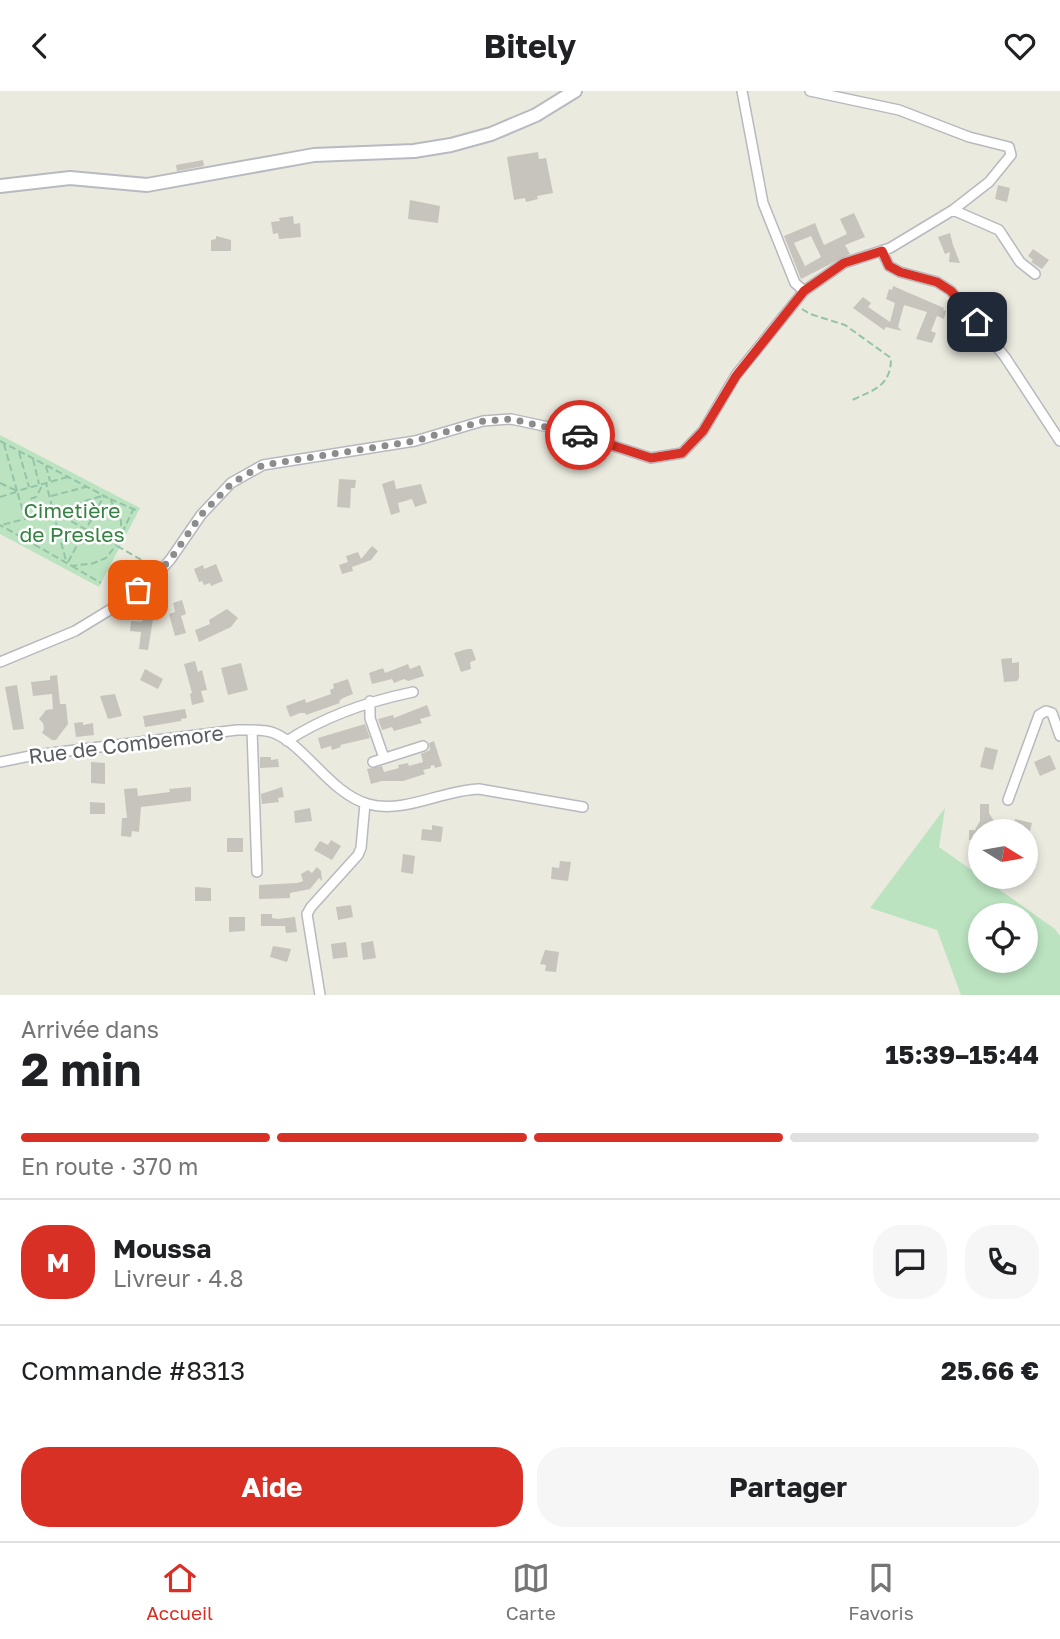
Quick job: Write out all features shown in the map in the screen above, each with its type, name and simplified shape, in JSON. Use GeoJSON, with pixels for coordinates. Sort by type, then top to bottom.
{"type":"FeatureCollection","features":[{"type":"Feature","properties":{"kind":"street"},"geometry":{"type":"LineString","coordinates":[[0,186],[70,179],[147,185],[314,155],[414,151],[451,145],[491,134],[536,115],[575,91]]}},
{"type":"Feature","properties":{"kind":"street"},"geometry":{"type":"LineString","coordinates":[[742,91],[763,203],[795,283],[804,291]]}},
{"type":"Feature","properties":{"kind":"street"},"geometry":{"type":"LineString","coordinates":[[0,662],[75,631],[126,600],[160,571],[201,515],[232,483],[263,465],[415,441],[483,421],[511,419],[567,431],[651,458],[682,453],[703,431],[736,376],[804,291],[844,263],[882,251],[953,210],[989,182],[1011,155],[1009,147],[969,137],[899,110],[810,91]]}},
{"type":"Feature","properties":{"kind":"street"},"geometry":{"type":"LineString","coordinates":[[953,210],[999,230],[1020,262],[1035,274]]}},
{"type":"Feature","properties":{"kind":"street"},"geometry":{"type":"LineString","coordinates":[[882,251],[889,266],[900,272],[937,282],[957,297],[1005,357],[1060,441]]}},
{"type":"Feature","properties":{"kind":"street"},"geometry":{"type":"LineString","coordinates":[[287,741],[302,731],[370,701],[413,692]]}},
{"type":"Feature","properties":{"kind":"street"},"geometry":{"type":"LineString","coordinates":[[370,701],[370,718],[384,758]]}},
{"type":"Feature","properties":{"kind":"street"},"geometry":{"type":"LineString","coordinates":[[1008,800],[1039,715],[1046,711],[1052,713],[1060,736]]}},
{"type":"Feature","properties":{"kind":"street","name":"Rue de Combemore"},"geometry":{"type":"LineString","coordinates":[[252,730],[257,872]]}},
{"type":"Feature","properties":{"kind":"street","name":"Rue de Combemore"},"geometry":{"type":"LineString","coordinates":[[0,762],[35,755],[252,730],[273,732],[287,741],[345,793],[365,804],[401,806],[463,790],[479,789],[583,807]]}},
{"type":"Feature","properties":{"kind":"street"},"geometry":{"type":"LineString","coordinates":[[373,762],[423,746]]}},
{"type":"Feature","properties":{"kind":"street"},"geometry":{"type":"LineString","coordinates":[[320,995],[307,913],[358,855],[365,804]]}},
{"type":"Feature","properties":{"kind":"path"},"geometry":{"type":"LineString","coordinates":[[794,303],[810,314],[845,325],[891,358],[891,371],[887,380],[850,401]]}},
{"type":"Feature","properties":{"kind":"path"},"geometry":{"type":"LineString","coordinates":[[2,442],[138,511]]}},
{"type":"Feature","properties":{"kind":"path"},"geometry":{"type":"LineString","coordinates":[[2,442],[25,519]]}},
{"type":"Feature","properties":{"kind":"path"},"geometry":{"type":"LineString","coordinates":[[18,450],[29,488]]}},
{"type":"Feature","properties":{"kind":"path"},"geometry":{"type":"LineString","coordinates":[[33,458],[49,497],[67,563]]}},
{"type":"Feature","properties":{"kind":"path"},"geometry":{"type":"LineString","coordinates":[[46,465],[51,482]]}},
{"type":"Feature","properties":{"kind":"path"},"geometry":{"type":"LineString","coordinates":[[0,497],[68,477]]}},
{"type":"Feature","properties":{"kind":"path"},"geometry":{"type":"LineString","coordinates":[[0,478],[1,483],[17,491]]}},
{"type":"Feature","properties":{"kind":"path"},"geometry":{"type":"LineString","coordinates":[[25,519],[32,506],[30,499],[36,497],[43,484]]}},
{"type":"Feature","properties":{"kind":"path"},"geometry":{"type":"LineString","coordinates":[[49,497],[87,486]]}},
{"type":"Feature","properties":{"kind":"path"},"geometry":{"type":"LineString","coordinates":[[1,525],[104,495]]}},
{"type":"Feature","properties":{"kind":"path"},"geometry":{"type":"LineString","coordinates":[[67,563],[104,495]]}},
{"type":"Feature","properties":{"kind":"path"},"geometry":{"type":"LineString","coordinates":[[110,499],[121,521],[121,534]]}},
{"type":"Feature","properties":{"kind":"path"},"geometry":{"type":"LineString","coordinates":[[72,566],[94,563],[106,558],[116,545],[134,509]]}},
{"type":"Feature","properties":{"kind":"path"},"geometry":{"type":"LineString","coordinates":[[53,511],[86,530]]}},
{"type":"Feature","properties":{"kind":"path"},"geometry":{"type":"LineString","coordinates":[[1,525],[101,583]]}},
{"type":"Feature","properties":{"kind":"path"},"geometry":{"type":"LineString","coordinates":[[116,545],[160,571]]}},
{"type":"Feature","properties":{"kind":"green space","name":"Cimetière de Presles"},"geometry":{"type":"Polygon","coordinates":[[[0,435],[140,508],[99,587],[0,534],[0,435]]]}},
{"type":"Feature","properties":{"kind":"green space"},"geometry":{"type":"Polygon","coordinates":[[[945,808],[939,847],[968,868],[968,889],[998,889],[1018,903],[968,903],[968,973],[1038,973],[1038,917],[1060,936],[1060,995],[961,995],[937,930],[870,908],[945,808]]]}},
{"type":"Feature","properties":{"kind":"building"},"geometry":{"type":"Polygon","coordinates":[[[538,152],[539,159],[546,158],[553,193],[537,196],[538,199],[526,202],[525,198],[514,200],[507,157],[538,152]]]}},
{"type":"Feature","properties":{"kind":"building"},"geometry":{"type":"Polygon","coordinates":[[[203,160],[204,166],[177,171],[176,165],[203,160]]]}},
{"type":"Feature","properties":{"kind":"building"},"geometry":{"type":"Polygon","coordinates":[[[998,185],[1010,188],[1007,202],[995,199],[998,185]]]}},
{"type":"Feature","properties":{"kind":"building"},"geometry":{"type":"Polygon","coordinates":[[[410,200],[440,206],[438,223],[408,219],[410,200]]]}},
{"type":"Feature","properties":{"kind":"building"},"geometry":{"type":"Polygon","coordinates":[[[854,213],[865,237],[845,245],[850,254],[801,279],[784,236],[815,223],[824,245],[847,234],[840,219],[854,213]],[[811,236],[794,243],[805,266],[821,257],[811,236]]]}},
{"type":"Feature","properties":{"kind":"building"},"geometry":{"type":"Polygon","coordinates":[[[293,216],[294,224],[300,223],[301,237],[279,239],[278,233],[273,234],[271,222],[293,216]]]}},
{"type":"Feature","properties":{"kind":"building"},"geometry":{"type":"Polygon","coordinates":[[[950,233],[960,263],[949,262],[950,252],[945,254],[938,237],[950,233]]]}},
{"type":"Feature","properties":{"kind":"building"},"geometry":{"type":"Polygon","coordinates":[[[216,236],[231,240],[231,251],[211,251],[211,240],[216,239],[216,236]]]}},
{"type":"Feature","properties":{"kind":"building"},"geometry":{"type":"Polygon","coordinates":[[[1033,249],[1049,260],[1042,269],[1031,262],[1033,260],[1028,256],[1033,249]]]}},
{"type":"Feature","properties":{"kind":"building"},"geometry":{"type":"Polygon","coordinates":[[[893,286],[944,308],[944,319],[937,316],[931,331],[936,333],[932,343],[916,339],[927,312],[904,305],[898,327],[902,331],[886,327],[884,330],[853,308],[863,297],[871,303],[868,307],[890,322],[895,303],[886,299],[893,286]]]}},
{"type":"Feature","properties":{"kind":"building"},"geometry":{"type":"Polygon","coordinates":[[[339,479],[356,480],[355,488],[351,488],[350,508],[337,507],[339,479]]]}},
{"type":"Feature","properties":{"kind":"building"},"geometry":{"type":"Polygon","coordinates":[[[394,480],[396,489],[421,484],[427,503],[415,507],[412,499],[398,503],[400,512],[391,515],[382,484],[394,480]]]}},
{"type":"Feature","properties":{"kind":"building"},"geometry":{"type":"Polygon","coordinates":[[[372,546],[378,551],[371,560],[342,574],[339,565],[348,562],[346,556],[358,552],[361,559],[372,546]]]}},
{"type":"Feature","properties":{"kind":"building"},"geometry":{"type":"Polygon","coordinates":[[[216,564],[223,581],[211,586],[210,583],[204,585],[202,581],[199,582],[194,569],[203,565],[204,569],[216,564]]]}},
{"type":"Feature","properties":{"kind":"building"},"geometry":{"type":"Polygon","coordinates":[[[182,600],[186,614],[181,616],[186,633],[175,636],[169,614],[175,612],[173,603],[182,600]]]}},
{"type":"Feature","properties":{"kind":"building"},"geometry":{"type":"Polygon","coordinates":[[[227,609],[238,618],[231,627],[199,642],[195,630],[210,624],[209,620],[227,609]]]}},
{"type":"Feature","properties":{"kind":"building"},"geometry":{"type":"Polygon","coordinates":[[[143,617],[153,619],[148,650],[139,649],[141,632],[130,631],[131,621],[142,622],[143,617]]]}},
{"type":"Feature","properties":{"kind":"building"},"geometry":{"type":"Polygon","coordinates":[[[472,649],[476,660],[470,662],[471,669],[461,672],[454,653],[472,649]]]}},
{"type":"Feature","properties":{"kind":"building"},"geometry":{"type":"Polygon","coordinates":[[[1012,658],[1012,663],[1019,662],[1019,678],[1017,681],[1004,682],[1001,659],[1012,658]]]}},
{"type":"Feature","properties":{"kind":"building"},"geometry":{"type":"Polygon","coordinates":[[[195,661],[198,672],[202,670],[207,690],[201,691],[204,702],[192,705],[192,693],[184,664],[195,661]]]}},
{"type":"Feature","properties":{"kind":"building"},"geometry":{"type":"Polygon","coordinates":[[[241,663],[248,690],[228,695],[221,668],[241,663]]]}},
{"type":"Feature","properties":{"kind":"building"},"geometry":{"type":"Polygon","coordinates":[[[408,664],[410,669],[420,665],[424,676],[408,681],[404,679],[394,683],[392,679],[372,684],[369,673],[383,668],[385,673],[408,664]]]}},
{"type":"Feature","properties":{"kind":"building"},"geometry":{"type":"Polygon","coordinates":[[[145,669],[163,679],[158,689],[140,680],[145,669]]]}},
{"type":"Feature","properties":{"kind":"building"},"geometry":{"type":"Polygon","coordinates":[[[57,675],[60,704],[66,704],[68,724],[56,740],[52,740],[42,733],[43,723],[39,719],[46,710],[53,709],[52,694],[33,696],[31,682],[50,680],[50,676],[57,675]]]}},
{"type":"Feature","properties":{"kind":"building"},"geometry":{"type":"Polygon","coordinates":[[[348,679],[353,694],[343,698],[340,703],[306,715],[300,713],[290,717],[286,706],[305,699],[306,703],[331,694],[333,684],[348,679]]]}},
{"type":"Feature","properties":{"kind":"building"},"geometry":{"type":"Polygon","coordinates":[[[17,685],[24,729],[13,730],[5,687],[17,685]]]}},
{"type":"Feature","properties":{"kind":"building"},"geometry":{"type":"Polygon","coordinates":[[[115,694],[122,716],[108,719],[100,696],[115,694]]]}},
{"type":"Feature","properties":{"kind":"building"},"geometry":{"type":"Polygon","coordinates":[[[427,705],[431,716],[420,719],[422,723],[394,731],[392,727],[382,730],[378,719],[393,715],[394,718],[427,705]]]}},
{"type":"Feature","properties":{"kind":"building"},"geometry":{"type":"Polygon","coordinates":[[[185,709],[187,718],[181,721],[145,727],[143,716],[185,709]]]}},
{"type":"Feature","properties":{"kind":"building"},"geometry":{"type":"Polygon","coordinates":[[[83,722],[83,725],[93,723],[94,735],[76,737],[74,723],[83,722]]]}},
{"type":"Feature","properties":{"kind":"building"},"geometry":{"type":"Polygon","coordinates":[[[365,724],[370,738],[340,745],[341,747],[332,750],[331,746],[321,749],[318,738],[365,724]]]}},
{"type":"Feature","properties":{"kind":"building"},"geometry":{"type":"Polygon","coordinates":[[[434,741],[442,766],[430,766],[431,768],[423,770],[425,774],[403,781],[371,784],[367,769],[382,766],[384,772],[399,768],[398,765],[408,763],[409,766],[423,762],[421,754],[430,750],[429,743],[434,741]]]}},
{"type":"Feature","properties":{"kind":"building"},"geometry":{"type":"Polygon","coordinates":[[[985,747],[998,750],[993,770],[980,767],[985,747]]]}},
{"type":"Feature","properties":{"kind":"building"},"geometry":{"type":"Polygon","coordinates":[[[1050,755],[1056,769],[1040,776],[1034,762],[1050,755]]]}},
{"type":"Feature","properties":{"kind":"building"},"geometry":{"type":"Polygon","coordinates":[[[260,757],[278,759],[279,767],[260,768],[260,757]]]}},
{"type":"Feature","properties":{"kind":"building"},"geometry":{"type":"Polygon","coordinates":[[[91,762],[105,763],[105,784],[91,783],[91,762]]]}},
{"type":"Feature","properties":{"kind":"building"},"geometry":{"type":"Polygon","coordinates":[[[191,787],[191,801],[141,807],[139,832],[132,831],[131,837],[121,836],[122,818],[127,818],[124,789],[137,788],[138,796],[191,787]]]}},
{"type":"Feature","properties":{"kind":"building"},"geometry":{"type":"Polygon","coordinates":[[[282,787],[284,797],[278,798],[279,802],[262,804],[261,794],[282,787]]]}},
{"type":"Feature","properties":{"kind":"building"},"geometry":{"type":"Polygon","coordinates":[[[90,802],[105,803],[105,814],[90,814],[90,802]]]}},
{"type":"Feature","properties":{"kind":"building"},"geometry":{"type":"Polygon","coordinates":[[[980,804],[989,804],[989,813],[993,819],[980,819],[980,804]]]}},
{"type":"Feature","properties":{"kind":"building"},"geometry":{"type":"Polygon","coordinates":[[[310,808],[312,821],[295,823],[294,811],[310,808]]]}},
{"type":"Feature","properties":{"kind":"building"},"geometry":{"type":"Polygon","coordinates":[[[432,825],[443,827],[441,842],[421,840],[422,829],[432,830],[432,825]]]}},
{"type":"Feature","properties":{"kind":"building"},"geometry":{"type":"Polygon","coordinates":[[[227,838],[243,838],[243,852],[227,852],[227,838]]]}},
{"type":"Feature","properties":{"kind":"building"},"geometry":{"type":"Polygon","coordinates":[[[331,840],[341,846],[332,860],[314,850],[320,841],[328,845],[331,840]]]}},
{"type":"Feature","properties":{"kind":"building"},"geometry":{"type":"Polygon","coordinates":[[[403,854],[415,856],[413,874],[401,872],[403,854]]]}},
{"type":"Feature","properties":{"kind":"building"},"geometry":{"type":"Polygon","coordinates":[[[560,861],[571,862],[568,881],[551,879],[552,867],[559,868],[560,861]]]}},
{"type":"Feature","properties":{"kind":"building"},"geometry":{"type":"Polygon","coordinates":[[[317,867],[321,871],[322,881],[319,878],[310,889],[290,893],[290,898],[259,899],[259,885],[297,883],[303,881],[301,874],[308,870],[312,873],[317,867]]]}},
{"type":"Feature","properties":{"kind":"building"},"geometry":{"type":"Polygon","coordinates":[[[195,887],[211,888],[211,901],[195,901],[195,887]]]}},
{"type":"Feature","properties":{"kind":"building"},"geometry":{"type":"Polygon","coordinates":[[[351,905],[353,917],[338,920],[336,907],[351,905]]]}},
{"type":"Feature","properties":{"kind":"building"},"geometry":{"type":"Polygon","coordinates":[[[261,914],[272,914],[272,918],[278,919],[295,917],[297,932],[286,933],[285,926],[261,926],[261,914]]]}},
{"type":"Feature","properties":{"kind":"building"},"geometry":{"type":"Polygon","coordinates":[[[229,917],[245,917],[245,931],[229,932],[229,917]]]}},
{"type":"Feature","properties":{"kind":"building"},"geometry":{"type":"Polygon","coordinates":[[[373,941],[376,958],[363,960],[361,943],[373,941]]]}},
{"type":"Feature","properties":{"kind":"building"},"geometry":{"type":"Polygon","coordinates":[[[346,942],[348,957],[333,959],[331,944],[346,942]]]}},
{"type":"Feature","properties":{"kind":"building"},"geometry":{"type":"Polygon","coordinates":[[[273,946],[291,949],[287,962],[270,957],[273,946]]]}},
{"type":"Feature","properties":{"kind":"building"},"geometry":{"type":"Polygon","coordinates":[[[545,950],[559,952],[556,972],[545,971],[546,965],[540,964],[545,950]]]}},
{"type":"Feature","properties":{"kind":"way so far"},"geometry":{"type":"LineString","coordinates":[[138,590],[170,560],[201,515],[232,483],[263,465],[415,441],[483,421],[511,419],[580,435]]}},
{"type":"Feature","properties":{"kind":"route"},"geometry":{"type":"LineString","coordinates":[[580,435],[651,458],[682,453],[703,431],[736,376],[804,291],[844,263],[882,251],[889,266],[900,272],[937,282],[951,291],[977,322]]}}]}
